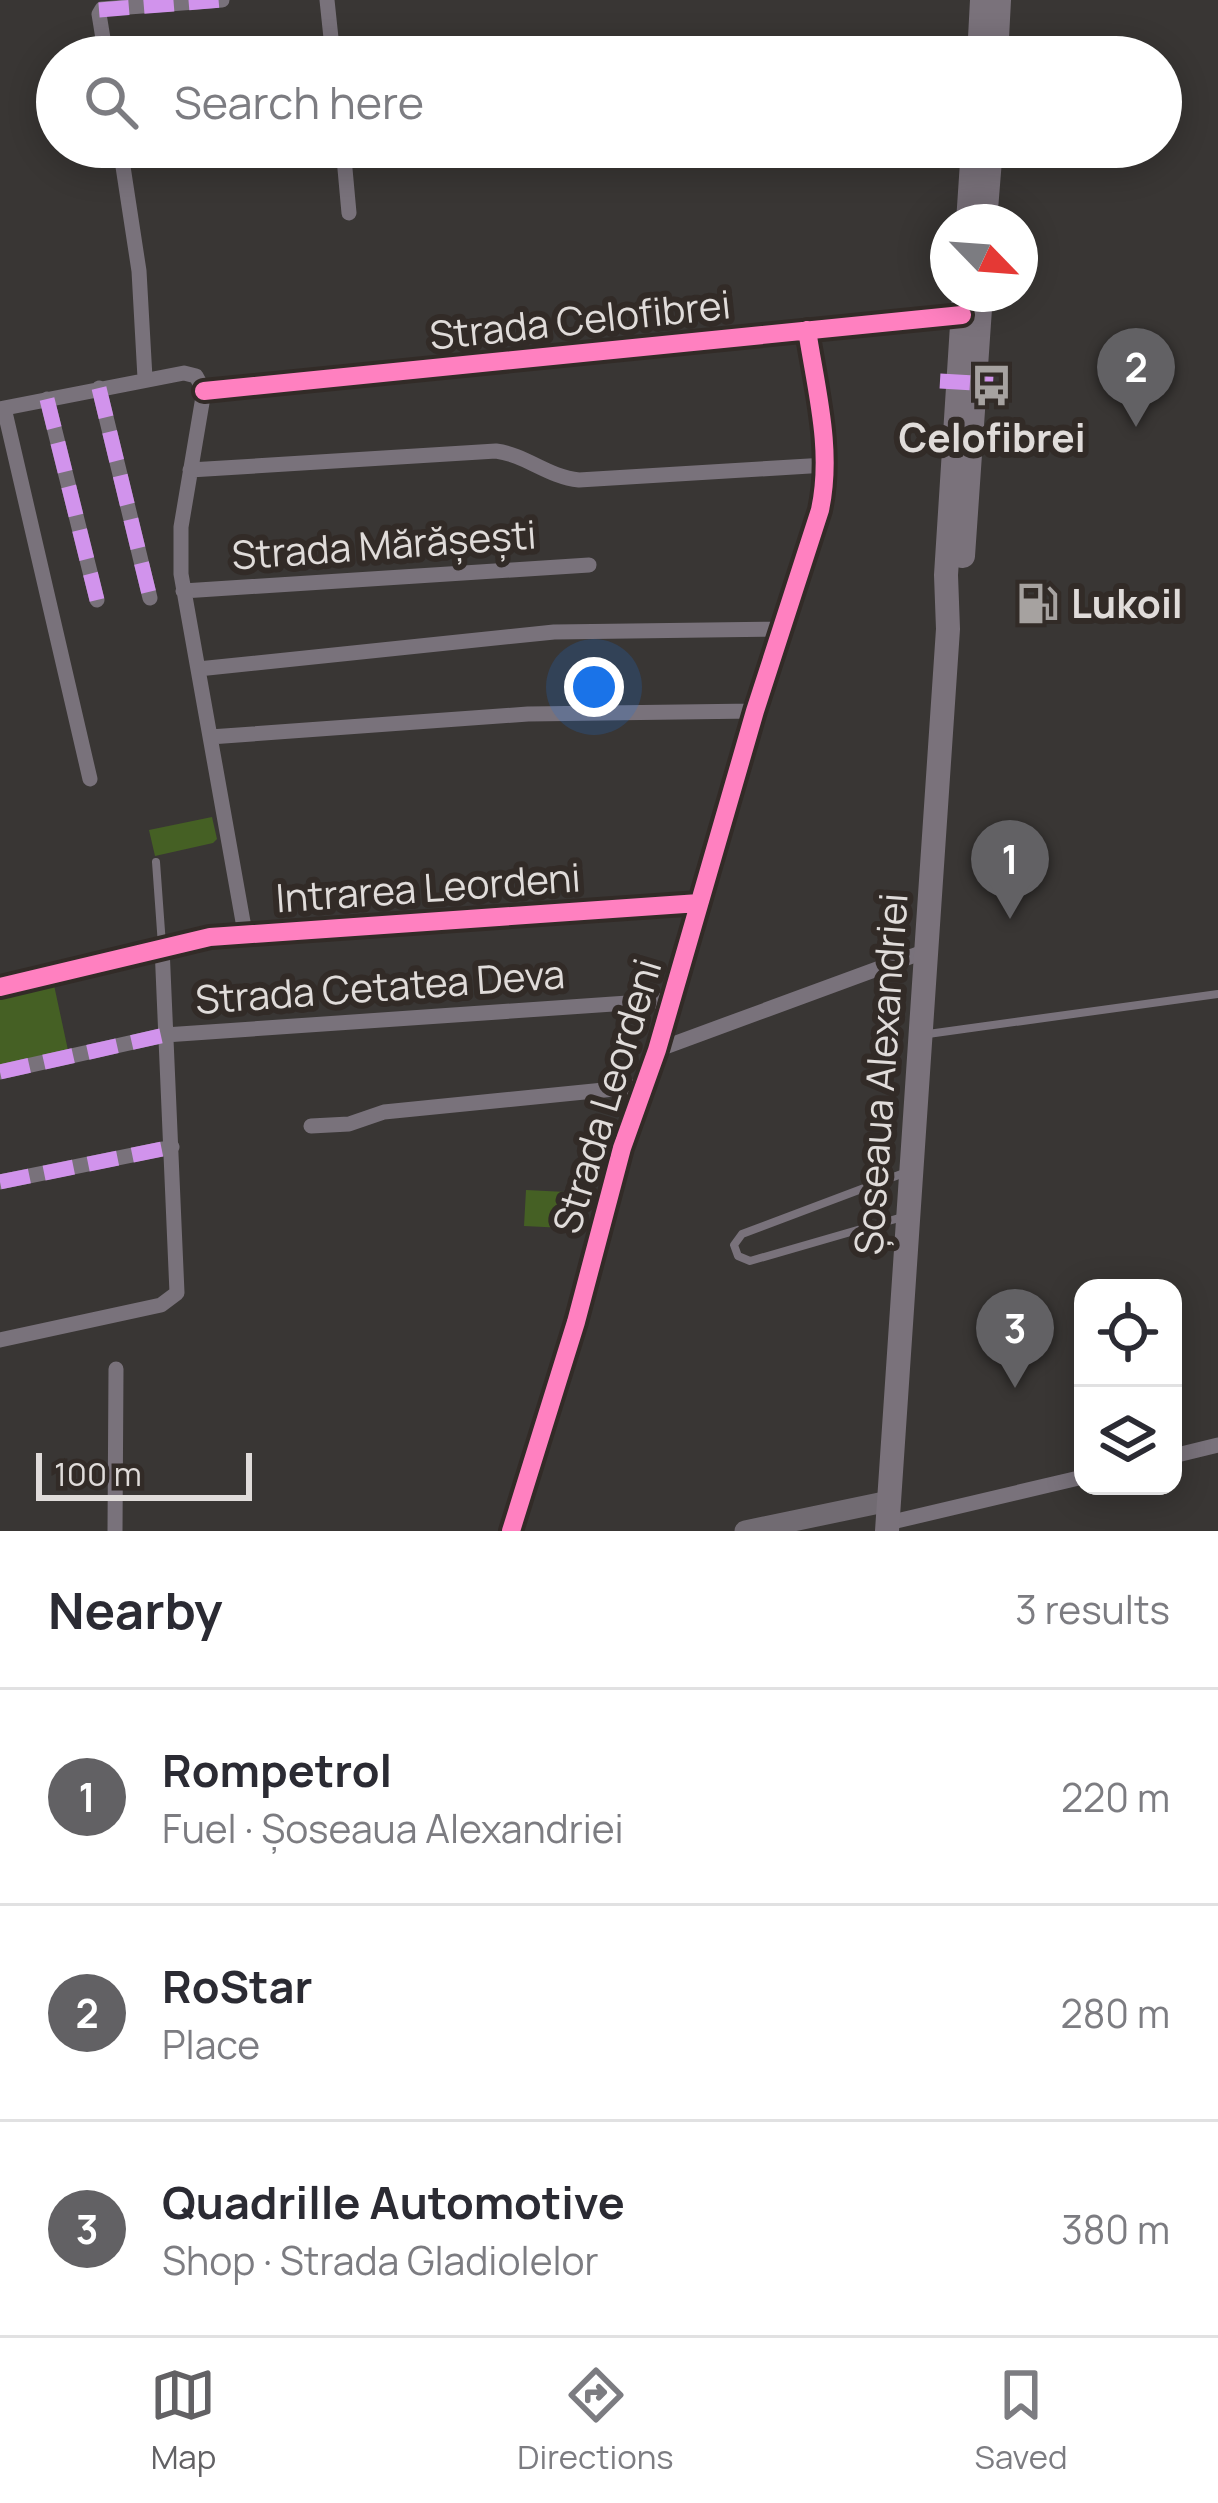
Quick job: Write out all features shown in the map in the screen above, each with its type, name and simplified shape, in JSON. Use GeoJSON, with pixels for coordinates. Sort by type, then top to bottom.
{"type":"FeatureCollection","features":[{"type":"Feature","properties":{"kind":"main road"},"geometry":{"type":"LineString","coordinates":[[980,36],[982,0]]}},
{"type":"Feature","properties":{"kind":"main road"},"geometry":{"type":"LineString","coordinates":[[997,36],[999,0]]}},
{"type":"Feature","properties":{"kind":"main road"},"geometry":{"type":"LineString","coordinates":[[969,204],[972,168]]}},
{"type":"Feature","properties":{"kind":"main road"},"geometry":{"type":"LineString","coordinates":[[987,204],[990,168]]}},
{"type":"Feature","properties":{"kind":"main road","name":"Șoseaua Alexandriei"},"geometry":{"type":"LineString","coordinates":[[888,1518],[948,629],[946,575],[962,312]]}},
{"type":"Feature","properties":{"kind":"main road","name":"Șoseaua Alexandriei"},"geometry":{"type":"LineString","coordinates":[[948,629],[961,575],[967,519],[980,312]]}},
{"type":"Feature","properties":{"kind":"street"},"geometry":{"type":"LineString","coordinates":[[103,36],[102,9],[222,0]]}},
{"type":"Feature","properties":{"kind":"street"},"geometry":{"type":"LineString","coordinates":[[327,0],[331,36]]}},
{"type":"Feature","properties":{"kind":"street"},"geometry":{"type":"LineString","coordinates":[[123,168],[139,272],[145,378]]}},
{"type":"Feature","properties":{"kind":"street"},"geometry":{"type":"LineString","coordinates":[[345,168],[349,213]]}},
{"type":"Feature","properties":{"kind":"street","name":"Strada Celofibrei"},"geometry":{"type":"LineString","coordinates":[[2,409],[145,378],[190,374],[204,391],[807,330],[930,310]]}},
{"type":"Feature","properties":{"kind":"street","name":"Strada Leordeni"},"geometry":{"type":"LineString","coordinates":[[511,1531],[576,1322],[618,1160],[656,1050],[755,711],[820,510],[826,465],[807,330]]}},
{"type":"Feature","properties":{"kind":"street"},"geometry":{"type":"LineString","coordinates":[[99,388],[150,598]]}},
{"type":"Feature","properties":{"kind":"street","name":"Strada Mărășești"},"geometry":{"type":"LineString","coordinates":[[204,391],[180,545],[183,591],[245,933]]}},
{"type":"Feature","properties":{"kind":"street"},"geometry":{"type":"LineString","coordinates":[[47,399],[97,600]]}},
{"type":"Feature","properties":{"kind":"street"},"geometry":{"type":"LineString","coordinates":[[2,409],[90,779]]}},
{"type":"Feature","properties":{"kind":"street","name":"Strada Mărășești"},"geometry":{"type":"LineString","coordinates":[[190,470],[496,451],[516,454],[550,473],[579,480],[826,465]]}},
{"type":"Feature","properties":{"kind":"street","name":"Strada Mărășești"},"geometry":{"type":"LineString","coordinates":[[183,591],[589,565]]}},
{"type":"Feature","properties":{"kind":"street"},"geometry":{"type":"LineString","coordinates":[[197,669],[554,632],[781,629]]}},
{"type":"Feature","properties":{"kind":"street"},"geometry":{"type":"LineString","coordinates":[[210,737],[528,713],[755,711]]}},
{"type":"Feature","properties":{"kind":"street","name":"Intrarea Leordeni"},"geometry":{"type":"LineString","coordinates":[[0,987],[162,947],[245,933],[699,903]]}},
{"type":"Feature","properties":{"kind":"street"},"geometry":{"type":"LineString","coordinates":[[0,1340],[172,1300],[178,1284],[162,947]]}},
{"type":"Feature","properties":{"kind":"street"},"geometry":{"type":"LineString","coordinates":[[656,1050],[926,951]]}},
{"type":"Feature","properties":{"kind":"street","name":"Strada Cetatea Deva"},"geometry":{"type":"LineString","coordinates":[[0,1072],[165,1035],[671,1000]]}},
{"type":"Feature","properties":{"kind":"street"},"geometry":{"type":"LineString","coordinates":[[311,1126],[349,1124],[384,1112],[644,1086]]}},
{"type":"Feature","properties":{"kind":"street"},"geometry":{"type":"LineString","coordinates":[[0,1182],[172,1147]]}},
{"type":"Feature","properties":{"kind":"street"},"geometry":{"type":"LineString","coordinates":[[115,1531],[116,1369]]}},
{"type":"Feature","properties":{"kind":"street"},"geometry":{"type":"LineString","coordinates":[[1182,1454],[1218,1445]]}},
{"type":"Feature","properties":{"kind":"street"},"geometry":{"type":"LineString","coordinates":[[745,1531],[888,1518],[1074,1479]]}},
{"type":"Feature","properties":{"kind":"lane"},"geometry":{"type":"LineString","coordinates":[[156,862],[162,947]]}},
{"type":"Feature","properties":{"kind":"lane"},"geometry":{"type":"LineString","coordinates":[[921,1035],[1218,994]]}},
{"type":"Feature","properties":{"kind":"lane"},"geometry":{"type":"LineString","coordinates":[[908,1215],[750,1261],[738,1256],[734,1245],[742,1234],[911,1171]]}},
{"type":"Feature","properties":{"kind":"green space"},"geometry":{"type":"Polygon","coordinates":[[[212,817],[217,839],[213,843],[155,856],[149,830],[212,817]]]}},
{"type":"Feature","properties":{"kind":"green space"},"geometry":{"type":"Polygon","coordinates":[[[54,985],[69,1055],[0,1069],[0,997],[54,985]]]}},
{"type":"Feature","properties":{"kind":"green space"},"geometry":{"type":"Polygon","coordinates":[[[526,1190],[587,1193],[585,1229],[524,1226],[526,1190]]]}},
{"type":"Feature","properties":{"kind":"marked path"},"geometry":{"type":"LineString","coordinates":[[99,10],[222,0]]}},
{"type":"Feature","properties":{"kind":"marked path"},"geometry":{"type":"LineString","coordinates":[[940,381],[993,384]]}},
{"type":"Feature","properties":{"kind":"marked path"},"geometry":{"type":"LineString","coordinates":[[99,388],[150,598]]}},
{"type":"Feature","properties":{"kind":"marked path"},"geometry":{"type":"LineString","coordinates":[[47,399],[97,600]]}},
{"type":"Feature","properties":{"kind":"marked path"},"geometry":{"type":"LineString","coordinates":[[0,1072],[165,1035]]}},
{"type":"Feature","properties":{"kind":"marked path"},"geometry":{"type":"LineString","coordinates":[[0,1182],[172,1147]]}},
{"type":"Feature","properties":{"kind":"cycle path"},"geometry":{"type":"LineString","coordinates":[[204,391],[962,315]]}},
{"type":"Feature","properties":{"kind":"cycle path"},"geometry":{"type":"LineString","coordinates":[[511,1531],[576,1322],[622,1148],[657,1050],[755,711],[820,510],[824,442],[807,330]]}},
{"type":"Feature","properties":{"kind":"cycle path"},"geometry":{"type":"LineString","coordinates":[[0,987],[210,937],[699,903]]}},
{"type":"Feature","properties":{"kind":"place","name":"Celofibrei"},"geometry":{"type":"Point","coordinates":[992,386]}},
{"type":"Feature","properties":{"kind":"place","name":"RoStar"},"geometry":{"type":"Point","coordinates":[1136,427]}},
{"type":"Feature","properties":{"kind":"place","name":"Lukoil"},"geometry":{"type":"Point","coordinates":[1037,604]}},
{"type":"Feature","properties":{"kind":"place","name":"Rompetrol"},"geometry":{"type":"Point","coordinates":[1010,919]}},
{"type":"Feature","properties":{"kind":"place","name":"Quadrille Automotive"},"geometry":{"type":"Point","coordinates":[1015,1388]}}]}
